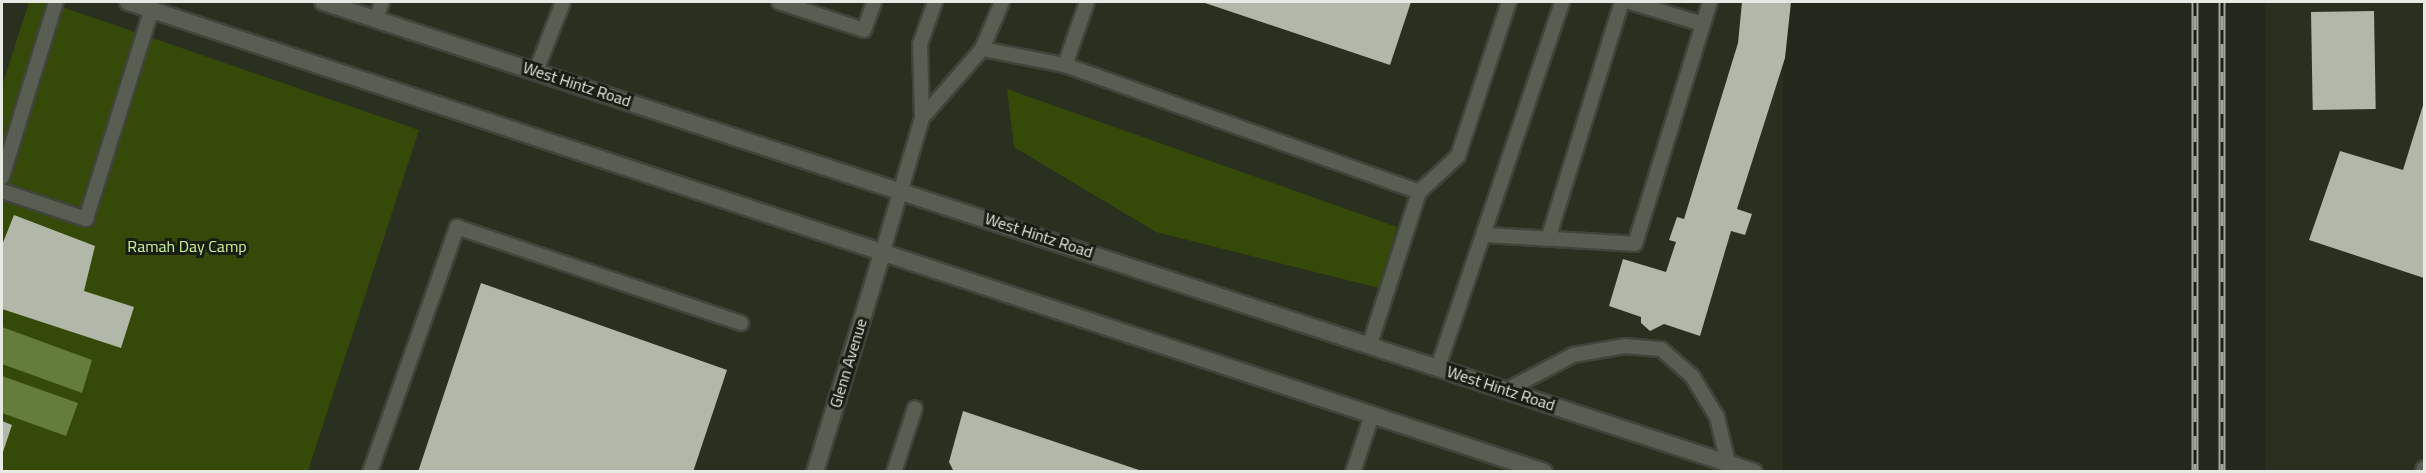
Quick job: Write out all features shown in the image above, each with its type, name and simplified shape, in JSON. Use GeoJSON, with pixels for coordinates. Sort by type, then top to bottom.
{"type":"FeatureCollection","features":[{"type":"Feature","properties":{"kind":"main road"},"geometry":{"type":"LineString","coordinates":[[128,2],[882,254],[1544,471]]}},
{"type":"Feature","properties":{"kind":"main road","name":"West Hintz Road"},"geometry":{"type":"LineString","coordinates":[[323,2],[1754,471]]}},
{"type":"Feature","properties":{"kind":"main road","name":"Glenn Avenue"},"geometry":{"type":"LineString","coordinates":[[815,471],[882,254]]}},
{"type":"Feature","properties":{"kind":"lane"},"geometry":{"type":"LineString","coordinates":[[2,177],[56,2]]}},
{"type":"Feature","properties":{"kind":"lane"},"geometry":{"type":"LineString","coordinates":[[376,18],[382,2]]}},
{"type":"Feature","properties":{"kind":"lane"},"geometry":{"type":"LineString","coordinates":[[536,71],[563,2]]}},
{"type":"Feature","properties":{"kind":"lane"},"geometry":{"type":"LineString","coordinates":[[779,2],[864,30],[874,2]]}},
{"type":"Feature","properties":{"kind":"lane"},"geometry":{"type":"LineString","coordinates":[[882,254],[922,118],[920,44],[935,2]]}},
{"type":"Feature","properties":{"kind":"lane"},"geometry":{"type":"LineString","coordinates":[[922,118],[982,49],[1002,2]]}},
{"type":"Feature","properties":{"kind":"lane"},"geometry":{"type":"LineString","coordinates":[[1065,65],[1087,2]]}},
{"type":"Feature","properties":{"kind":"lane"},"geometry":{"type":"LineString","coordinates":[[1370,344],[1419,192],[1458,156],[1509,2]]}},
{"type":"Feature","properties":{"kind":"lane"},"geometry":{"type":"LineString","coordinates":[[1438,367],[1485,235],[1562,2]]}},
{"type":"Feature","properties":{"kind":"lane"},"geometry":{"type":"LineString","coordinates":[[1548,239],[1622,2]]}},
{"type":"Feature","properties":{"kind":"lane"},"geometry":{"type":"LineString","coordinates":[[1630,2],[1703,24]]}},
{"type":"Feature","properties":{"kind":"lane"},"geometry":{"type":"LineString","coordinates":[[1485,235],[1635,243],[1710,2]]}},
{"type":"Feature","properties":{"kind":"lane"},"geometry":{"type":"LineString","coordinates":[[2,191],[86,219],[152,9]]}},
{"type":"Feature","properties":{"kind":"lane"},"geometry":{"type":"LineString","coordinates":[[982,49],[1065,65],[1419,192]]}},
{"type":"Feature","properties":{"kind":"lane"},"geometry":{"type":"LineString","coordinates":[[369,471],[457,227],[741,323]]}},
{"type":"Feature","properties":{"kind":"lane"},"geometry":{"type":"LineString","coordinates":[[1507,390],[1574,355],[1625,346],[1661,350],[1692,376],[1717,417],[1728,463]]}},
{"type":"Feature","properties":{"kind":"lane"},"geometry":{"type":"LineString","coordinates":[[894,471],[915,408]]}},
{"type":"Feature","properties":{"kind":"lane"},"geometry":{"type":"LineString","coordinates":[[1353,471],[1372,415]]}},
{"type":"Feature","properties":{"kind":"shaded area"},"geometry":{"type":"Polygon","coordinates":[[[2,2],[1783,2],[1783,471],[2,471],[2,2]]]}},
{"type":"Feature","properties":{"kind":"shaded area"},"geometry":{"type":"Polygon","coordinates":[[[2265,2],[2424,2],[2424,471],[2265,471],[2265,2]]]}},
{"type":"Feature","properties":{"kind":"shaded area"},"geometry":{"type":"Polygon","coordinates":[[[2,327],[92,360],[82,393],[2,364],[2,327]]]}},
{"type":"Feature","properties":{"kind":"shaded area"},"geometry":{"type":"Polygon","coordinates":[[[2,376],[78,403],[66,436],[2,413],[2,376]]]}},
{"type":"Feature","properties":{"kind":"green space","name":"Ramah Day Camp"},"geometry":{"type":"Polygon","coordinates":[[[29,2],[48,2],[419,130],[308,471],[2,472],[2,86],[29,2]]]}},
{"type":"Feature","properties":{"kind":"green space"},"geometry":{"type":"Polygon","coordinates":[[[1007,89],[1397,227],[1379,288],[1156,232],[1014,147],[1007,89]]]}},
{"type":"Feature","properties":{"kind":"building"},"geometry":{"type":"Polygon","coordinates":[[[1202,2],[1411,2],[1390,65],[1202,2]]]}},
{"type":"Feature","properties":{"kind":"building"},"geometry":{"type":"Polygon","coordinates":[[[1742,2],[1791,2],[1785,58],[1737,209],[1752,214],[1745,235],[1731,231],[1700,336],[1664,324],[1650,331],[1641,323],[1641,317],[1609,306],[1623,259],[1666,272],[1676,242],[1669,240],[1677,217],[1684,219],[1738,43],[1742,2]]]}},
{"type":"Feature","properties":{"kind":"building"},"geometry":{"type":"Polygon","coordinates":[[[2374,11],[2376,109],[2313,110],[2311,12],[2374,11]]]}},
{"type":"Feature","properties":{"kind":"building"},"geometry":{"type":"Polygon","coordinates":[[[2424,102],[2424,278],[2309,240],[2340,151],[2403,170],[2424,102]]]}},
{"type":"Feature","properties":{"kind":"building"},"geometry":{"type":"Polygon","coordinates":[[[14,215],[95,246],[84,291],[134,307],[121,348],[2,309],[2,245],[14,215]]]}},
{"type":"Feature","properties":{"kind":"building"},"geometry":{"type":"Polygon","coordinates":[[[481,283],[727,370],[693,472],[418,472],[481,283]]]}},
{"type":"Feature","properties":{"kind":"building"},"geometry":{"type":"Polygon","coordinates":[[[963,411],[1142,472],[954,472],[949,462],[963,411]]]}},
{"type":"Feature","properties":{"kind":"building"},"geometry":{"type":"Polygon","coordinates":[[[2,421],[12,425],[2,455],[2,421]]]}},
{"type":"Feature","properties":{"kind":"railway"},"geometry":{"type":"LineString","coordinates":[[2195,2],[2195,472]]}},
{"type":"Feature","properties":{"kind":"railway"},"geometry":{"type":"LineString","coordinates":[[2222,2],[2222,472]]}}]}
